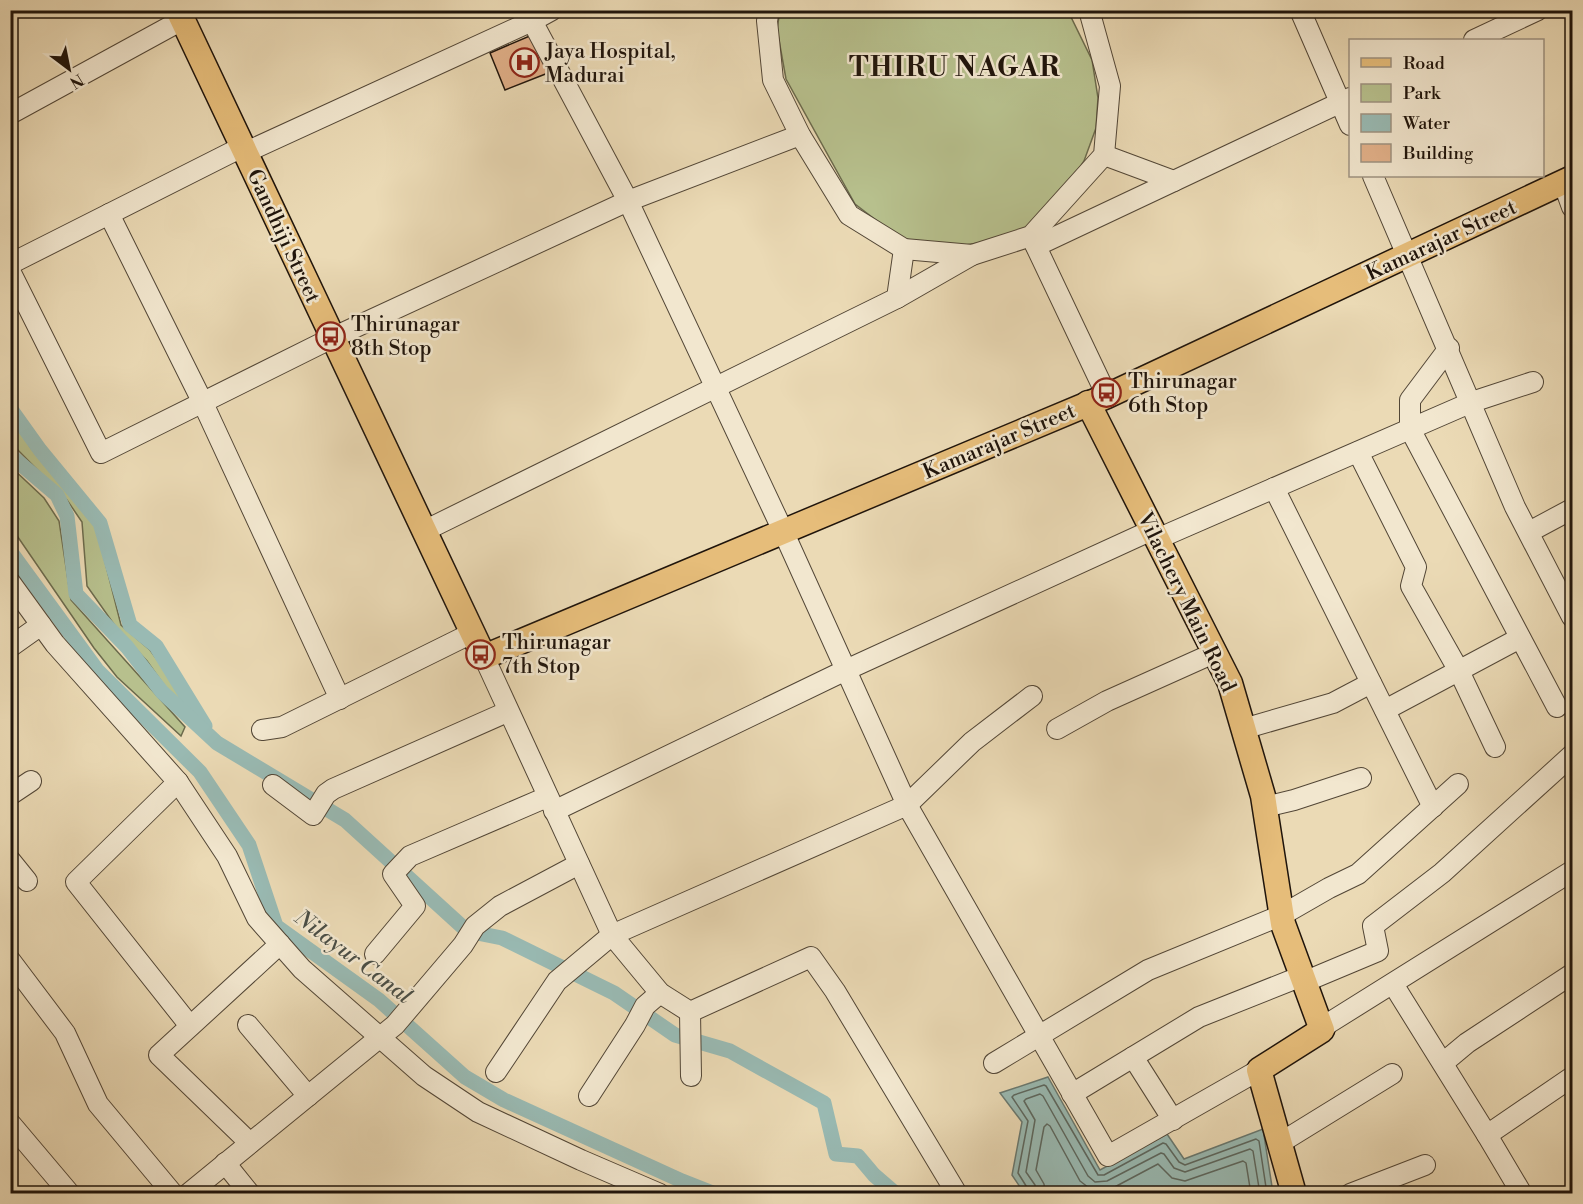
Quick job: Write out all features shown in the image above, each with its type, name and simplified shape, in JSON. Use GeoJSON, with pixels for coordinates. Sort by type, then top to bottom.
{"type":"FeatureCollection","features":[{"type":"Feature","properties":{"kind":"main road","name":"Gandhiji Street"},"geometry":{"type":"LineString","coordinates":[[180,15],[484,657]]}},
{"type":"Feature","properties":{"kind":"main road","name":"Kamarajar Street"},"geometry":{"type":"LineString","coordinates":[[484,657],[1097,399],[1568,180]]}},
{"type":"Feature","properties":{"kind":"main road","name":"Vilachery Main Road"},"geometry":{"type":"LineString","coordinates":[[1097,399],[1154,534],[1230,683],[1263,796],[1282,915],[1322,1030]]}},
{"type":"Feature","properties":{"kind":"main road"},"geometry":{"type":"LineString","coordinates":[[1294,1194],[1259,1070],[1322,1030]]}},
{"type":"Feature","properties":{"kind":"street"},"geometry":{"type":"LineString","coordinates":[[10,264],[243,150],[552,10]]}},
{"type":"Feature","properties":{"kind":"street"},"geometry":{"type":"LineString","coordinates":[[769,10],[773,80],[800,135],[849,215],[904,249],[972,255]]}},
{"type":"Feature","properties":{"kind":"street"},"geometry":{"type":"LineString","coordinates":[[1034,241],[1104,155],[1110,86],[1089,10]]}},
{"type":"Feature","properties":{"kind":"street"},"geometry":{"type":"LineString","coordinates":[[1300,10],[1346,100],[1349,119]]}},
{"type":"Feature","properties":{"kind":"street"},"geometry":{"type":"LineString","coordinates":[[1476,39],[1538,10]]}},
{"type":"Feature","properties":{"kind":"street"},"geometry":{"type":"LineString","coordinates":[[10,114],[180,15]]}},
{"type":"Feature","properties":{"kind":"street"},"geometry":{"type":"LineString","coordinates":[[532,21],[628,201],[783,531],[907,805],[1108,1156],[1259,1070]]}},
{"type":"Feature","properties":{"kind":"street"},"geometry":{"type":"LineString","coordinates":[[424,531],[897,298],[972,255],[1034,241],[1173,181],[1346,100]]}},
{"type":"Feature","properties":{"kind":"street"},"geometry":{"type":"LineString","coordinates":[[10,271],[101,453],[332,338],[628,201],[800,135]]}},
{"type":"Feature","properties":{"kind":"street"},"geometry":{"type":"LineString","coordinates":[[1104,155],[1173,181]]}},
{"type":"Feature","properties":{"kind":"street"},"geometry":{"type":"LineString","coordinates":[[1373,177],[1449,348],[1515,507],[1572,617]]}},
{"type":"Feature","properties":{"kind":"street"},"geometry":{"type":"LineString","coordinates":[[1568,180],[1572,207]]}},
{"type":"Feature","properties":{"kind":"street"},"geometry":{"type":"LineString","coordinates":[[109,214],[202,401],[340,699]]}},
{"type":"Feature","properties":{"kind":"street"},"geometry":{"type":"LineString","coordinates":[[1034,241],[1097,399]]}},
{"type":"Feature","properties":{"kind":"street"},"geometry":{"type":"LineString","coordinates":[[897,298],[904,249]]}},
{"type":"Feature","properties":{"kind":"street"},"geometry":{"type":"LineString","coordinates":[[1449,348],[1410,400],[1410,429],[1557,707]]}},
{"type":"Feature","properties":{"kind":"street"},"geometry":{"type":"LineString","coordinates":[[375,954],[415,906],[393,874],[410,856],[550,804],[1154,534],[1274,488],[1472,402],[1533,382]]}},
{"type":"Feature","properties":{"kind":"street"},"geometry":{"type":"LineString","coordinates":[[1358,452],[1416,567],[1411,586],[1459,671],[1495,747]]}},
{"type":"Feature","properties":{"kind":"street"},"geometry":{"type":"LineString","coordinates":[[1274,488],[1433,807]]}},
{"type":"Feature","properties":{"kind":"street"},"geometry":{"type":"LineString","coordinates":[[1529,532],[1572,509]]}},
{"type":"Feature","properties":{"kind":"street"},"geometry":{"type":"LineString","coordinates":[[10,582],[55,644],[178,782],[227,856],[257,918],[302,969],[394,1024],[424,1076],[478,1112],[660,1194]]}},
{"type":"Feature","properties":{"kind":"street"},"geometry":{"type":"LineString","coordinates":[[10,647],[41,625]]}},
{"type":"Feature","properties":{"kind":"street"},"geometry":{"type":"LineString","coordinates":[[262,730],[282,727],[472,633]]}},
{"type":"Feature","properties":{"kind":"street"},"geometry":{"type":"LineString","coordinates":[[1385,710],[1520,638]]}},
{"type":"Feature","properties":{"kind":"street"},"geometry":{"type":"LineString","coordinates":[[1057,729],[1107,701],[1214,654]]}},
{"type":"Feature","properties":{"kind":"street"},"geometry":{"type":"LineString","coordinates":[[484,657],[507,712],[612,935],[660,993],[690,1021],[691,1076]]}},
{"type":"Feature","properties":{"kind":"street"},"geometry":{"type":"LineString","coordinates":[[1243,729],[1333,703],[1371,682]]}},
{"type":"Feature","properties":{"kind":"street"},"geometry":{"type":"LineString","coordinates":[[496,1072],[557,981],[612,935],[907,805],[972,742],[1032,696]]}},
{"type":"Feature","properties":{"kind":"street"},"geometry":{"type":"LineString","coordinates":[[273,785],[313,815],[333,789],[507,712]]}},
{"type":"Feature","properties":{"kind":"street"},"geometry":{"type":"LineString","coordinates":[[1072,1094],[1199,1017],[1378,951],[1373,926],[1442,873],[1572,755]]}},
{"type":"Feature","properties":{"kind":"street"},"geometry":{"type":"LineString","coordinates":[[1265,807],[1361,778]]}},
{"type":"Feature","properties":{"kind":"street"},"geometry":{"type":"LineString","coordinates":[[10,795],[31,781]]}},
{"type":"Feature","properties":{"kind":"street"},"geometry":{"type":"LineString","coordinates":[[178,782],[76,882],[190,1026]]}},
{"type":"Feature","properties":{"kind":"street"},"geometry":{"type":"LineString","coordinates":[[994,1063],[1148,970],[1282,915],[1358,874],[1458,784]]}},
{"type":"Feature","properties":{"kind":"street"},"geometry":{"type":"LineString","coordinates":[[10,860],[27,880]]}},
{"type":"Feature","properties":{"kind":"street"},"geometry":{"type":"LineString","coordinates":[[188,1194],[394,1024],[463,945],[475,926],[500,906],[579,864]]}},
{"type":"Feature","properties":{"kind":"street"},"geometry":{"type":"LineString","coordinates":[[1322,1030],[1329,1023],[1572,871]]}},
{"type":"Feature","properties":{"kind":"street"},"geometry":{"type":"LineString","coordinates":[[250,1143],[159,1055],[280,944]]}},
{"type":"Feature","properties":{"kind":"street"},"geometry":{"type":"LineString","coordinates":[[690,1021],[811,957],[835,991],[957,1194]]}},
{"type":"Feature","properties":{"kind":"street"},"geometry":{"type":"LineString","coordinates":[[10,960],[65,1033],[98,1104],[173,1194]]}},
{"type":"Feature","properties":{"kind":"street"},"geometry":{"type":"LineString","coordinates":[[1443,1063],[1467,1043],[1572,974]]}},
{"type":"Feature","properties":{"kind":"street"},"geometry":{"type":"LineString","coordinates":[[1393,984],[1522,1194]]}},
{"type":"Feature","properties":{"kind":"street"},"geometry":{"type":"LineString","coordinates":[[589,1096],[645,1006],[660,993]]}},
{"type":"Feature","properties":{"kind":"street"},"geometry":{"type":"LineString","coordinates":[[248,1025],[308,1096]]}},
{"type":"Feature","properties":{"kind":"street"},"geometry":{"type":"LineString","coordinates":[[1132,1057],[1173,1120]]}},
{"type":"Feature","properties":{"kind":"street"},"geometry":{"type":"LineString","coordinates":[[1280,1143],[1392,1074]]}},
{"type":"Feature","properties":{"kind":"street"},"geometry":{"type":"LineString","coordinates":[[1487,1135],[1572,1077]]}},
{"type":"Feature","properties":{"kind":"street"},"geometry":{"type":"LineString","coordinates":[[10,1123],[70,1194]]}},
{"type":"Feature","properties":{"kind":"street"},"geometry":{"type":"LineString","coordinates":[[225,1163],[250,1194]]}},
{"type":"Feature","properties":{"kind":"street"},"geometry":{"type":"LineString","coordinates":[[1350,1194],[1425,1165]]}},
{"type":"Feature","properties":{"kind":"green space"},"geometry":{"type":"Polygon","coordinates":[[[780,11],[1068,11],[1092,60],[1098,98],[1096,128],[1084,161],[1063,193],[1039,219],[1010,238],[946,248],[902,240],[855,204],[786,79],[777,29],[780,11]]]}},
{"type":"Feature","properties":{"kind":"green space"},"geometry":{"type":"Polygon","coordinates":[[[11,417],[31,448],[96,526],[121,625],[150,650],[187,700],[186,709],[176,702],[147,661],[118,630],[87,586],[82,522],[67,500],[11,443],[11,417]]]}},
{"type":"Feature","properties":{"kind":"green space"},"geometry":{"type":"Polygon","coordinates":[[[10,466],[44,498],[59,521],[71,600],[185,727],[181,736],[117,677],[94,648],[11,527],[10,466]]]}},
{"type":"Feature","properties":{"kind":"water"},"geometry":{"type":"Polygon","coordinates":[[[1048,1077],[1100,1170],[1167,1134],[1184,1159],[1263,1129],[1273,1193],[1024,1193],[1012,1175],[1022,1122],[1000,1093],[1048,1077]]]}},
{"type":"Feature","properties":{"kind":"building"},"geometry":{"type":"Polygon","coordinates":[[[532,35],[548,73],[505,90],[490,53],[532,35]]]}},
{"type":"Feature","properties":{"kind":"waterway"},"geometry":{"type":"LineString","coordinates":[[10,408],[40,450],[100,523],[130,625],[156,646],[205,726]]}},
{"type":"Feature","properties":{"kind":"waterway"},"geometry":{"type":"LineString","coordinates":[[10,455],[57,495],[67,516],[76,594],[127,647],[162,692],[217,743],[345,820],[467,931],[502,938],[614,993],[675,1035],[730,1051],[824,1103],[836,1154],[858,1156],[874,1175],[896,1194]]}},
{"type":"Feature","properties":{"kind":"waterway","name":"Nilayur Canal"},"geometry":{"type":"LineString","coordinates":[[10,551],[97,670],[200,772],[249,845],[276,926],[379,1000],[465,1077],[504,1100],[715,1194]]}},
{"type":"Feature","properties":{"kind":"place","name":"Jaya Hospital, Madurai"},"geometry":{"type":"Point","coordinates":[524,63]}},
{"type":"Feature","properties":{"kind":"place","name":"Thirunagar 8th Stop"},"geometry":{"type":"Point","coordinates":[330,336]}},
{"type":"Feature","properties":{"kind":"place","name":"Thirunagar 6th Stop"},"geometry":{"type":"Point","coordinates":[1107,393]}},
{"type":"Feature","properties":{"kind":"place","name":"Thirunagar 7th Stop"},"geometry":{"type":"Point","coordinates":[481,654]}},
{"type":"Feature","properties":{"kind":"district","name":"THIRU NAGAR"},"geometry":{"type":"Point","coordinates":[955,67]}}]}
